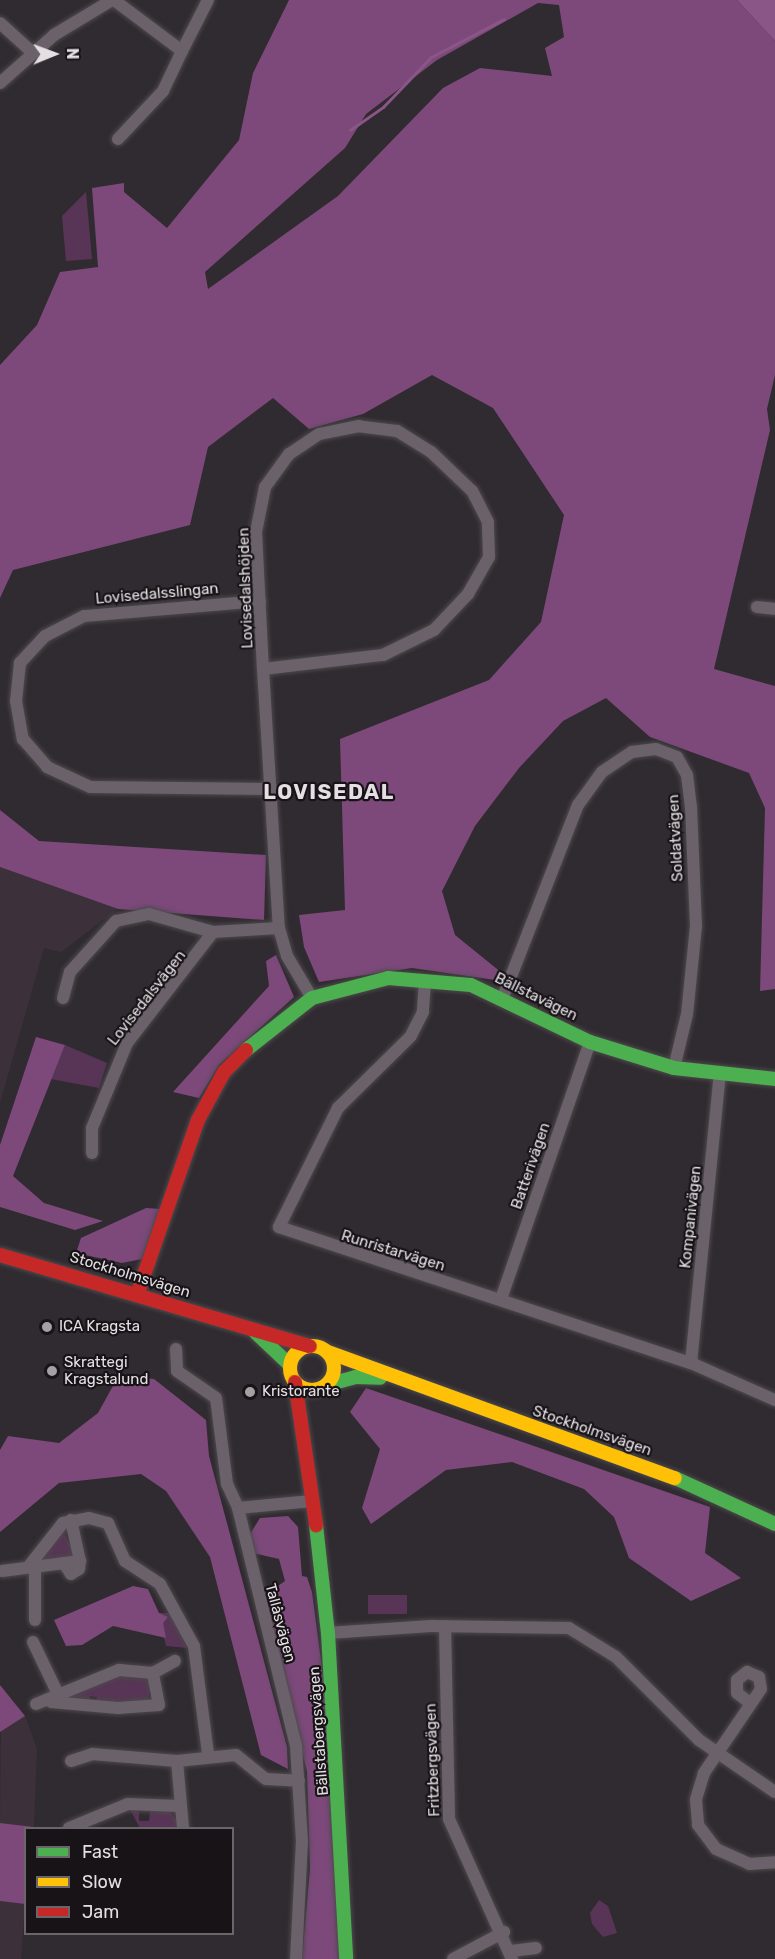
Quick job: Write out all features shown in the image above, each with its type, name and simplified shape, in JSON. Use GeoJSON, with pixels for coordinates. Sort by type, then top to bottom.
{"type":"FeatureCollection","features":[{"type":"Feature","properties":{"kind":"street"},"geometry":{"type":"LineString","coordinates":[[0,83],[33,53],[113,0],[182,51]]}},
{"type":"Feature","properties":{"kind":"street"},"geometry":{"type":"LineString","coordinates":[[118,139],[162,91],[208,0]]}},
{"type":"Feature","properties":{"kind":"street"},"geometry":{"type":"LineString","coordinates":[[0,23],[33,53]]}},
{"type":"Feature","properties":{"kind":"street","name":"Lovisedalshöjden"},"geometry":{"type":"LineString","coordinates":[[263,669],[383,655],[434,630],[468,594],[489,557],[488,522],[472,491],[431,452],[397,430],[359,426],[319,434],[289,454],[265,487],[256,532],[263,669],[279,928],[287,956],[312,998]]}},
{"type":"Feature","properties":{"kind":"street","name":"Lovisedalsslingan"},"geometry":{"type":"LineString","coordinates":[[260,601],[84,616],[45,636],[20,663],[16,701],[22,739],[47,767],[90,787],[271,789]]}},
{"type":"Feature","properties":{"kind":"street"},"geometry":{"type":"LineString","coordinates":[[757,607],[775,609]]}},
{"type":"Feature","properties":{"kind":"street","name":"Soldatvägen"},"geometry":{"type":"LineString","coordinates":[[503,997],[584,797],[602,772],[632,752],[656,749],[677,757],[687,774],[691,807],[696,926],[687,1014],[674,1068]]}},
{"type":"Feature","properties":{"kind":"street"},"geometry":{"type":"LineString","coordinates":[[63,998],[70,972],[116,921],[149,914],[213,932],[279,928]]}},
{"type":"Feature","properties":{"kind":"street","name":"Lovisedalsvägen"},"geometry":{"type":"LineString","coordinates":[[92,1153],[92,1128],[127,1043],[213,932]]}},
{"type":"Feature","properties":{"kind":"street","name":"Bällstavägen"},"geometry":{"type":"LineString","coordinates":[[137,1295],[198,1120],[224,1072],[260,1035],[312,998],[388,978],[471,986],[503,997],[590,1042],[674,1068],[775,1079]]}},
{"type":"Feature","properties":{"kind":"street","name":"Runristarvägen"},"geometry":{"type":"LineString","coordinates":[[425,981],[423,1012],[411,1036],[338,1108],[279,1227],[326,1247],[501,1299],[691,1363],[775,1400]]}},
{"type":"Feature","properties":{"kind":"street","name":"Batterivägen"},"geometry":{"type":"LineString","coordinates":[[501,1299],[590,1042]]}},
{"type":"Feature","properties":{"kind":"street","name":"Kompanivägen"},"geometry":{"type":"LineString","coordinates":[[691,1363],[720,1074]]}},
{"type":"Feature","properties":{"kind":"street","name":"Stockholmsvägen"},"geometry":{"type":"LineString","coordinates":[[0,1255],[310,1346]]}},
{"type":"Feature","properties":{"kind":"street","name":"Stockholmsvägen"},"geometry":{"type":"LineString","coordinates":[[249,1328],[290,1365]]}},
{"type":"Feature","properties":{"kind":"street"},"geometry":{"type":"LineString","coordinates":[[310,1346],[328,1352],[334,1371],[322,1387],[295,1382],[290,1365],[296,1353],[310,1346]]}},
{"type":"Feature","properties":{"kind":"street"},"geometry":{"type":"LineString","coordinates":[[176,1349],[177,1371],[216,1398],[220,1451],[238,1508],[312,1501]]}},
{"type":"Feature","properties":{"kind":"street","name":"Stockholmsvägen"},"geometry":{"type":"LineString","coordinates":[[328,1352],[393,1379],[667,1474],[775,1524]]}},
{"type":"Feature","properties":{"kind":"street","name":"Stockholmsvägen"},"geometry":{"type":"LineString","coordinates":[[322,1387],[355,1377],[393,1379]]}},
{"type":"Feature","properties":{"kind":"street","name":"Bällstabergsvägen"},"geometry":{"type":"LineString","coordinates":[[295,1382],[307,1442],[328,1633],[346,1959]]}},
{"type":"Feature","properties":{"kind":"street","name":"Bällstabergsvägen"},"geometry":{"type":"LineString","coordinates":[[307,1442],[322,1387]]}},
{"type":"Feature","properties":{"kind":"street","name":"Tallåsvägen"},"geometry":{"type":"LineString","coordinates":[[238,1508],[299,1781],[302,1903],[296,1959]]}},
{"type":"Feature","properties":{"kind":"street"},"geometry":{"type":"LineString","coordinates":[[35,1620],[32,1566],[29,1559],[72,1520],[105,1519],[125,1561],[142,1569],[160,1584],[194,1646],[208,1754]]}},
{"type":"Feature","properties":{"kind":"street"},"geometry":{"type":"LineString","coordinates":[[2,1571],[80,1561],[72,1520]]}},
{"type":"Feature","properties":{"kind":"street"},"geometry":{"type":"LineString","coordinates":[[328,1633],[445,1626],[569,1628],[616,1657],[718,1755],[775,1792]]}},
{"type":"Feature","properties":{"kind":"street","name":"Fritzbergsvägen"},"geometry":{"type":"LineString","coordinates":[[445,1626],[449,1819],[504,1932],[511,1955],[536,1948]]}},
{"type":"Feature","properties":{"kind":"street"},"geometry":{"type":"LineString","coordinates":[[33,1642],[55,1699]]}},
{"type":"Feature","properties":{"kind":"street"},"geometry":{"type":"LineString","coordinates":[[36,1704],[55,1699],[119,1670],[153,1673],[176,1660]]}},
{"type":"Feature","properties":{"kind":"street"},"geometry":{"type":"LineString","coordinates":[[55,1699],[118,1708],[159,1705],[153,1673]]}},
{"type":"Feature","properties":{"kind":"street"},"geometry":{"type":"LineString","coordinates":[[750,1703],[718,1755],[704,1773],[696,1800],[698,1825],[716,1849],[749,1864],[775,1862]]}},
{"type":"Feature","properties":{"kind":"street"},"geometry":{"type":"LineString","coordinates":[[71,1761],[92,1754],[177,1761],[208,1754],[236,1755],[273,1782],[299,1781]]}},
{"type":"Feature","properties":{"kind":"street"},"geometry":{"type":"LineString","coordinates":[[177,1761],[178,1806],[183,1827]]}},
{"type":"Feature","properties":{"kind":"street"},"geometry":{"type":"LineString","coordinates":[[71,1827],[128,1804],[178,1806]]}},
{"type":"Feature","properties":{"kind":"street"},"geometry":{"type":"LineString","coordinates":[[453,1959],[504,1932]]}},
{"type":"Feature","properties":{"kind":"shaded area"},"geometry":{"type":"Polygon","coordinates":[[[289,0],[737,0],[775,41],[775,375],[767,409],[770,430],[714,669],[775,686],[775,989],[760,991],[765,808],[749,773],[650,737],[606,698],[563,721],[519,768],[475,826],[442,891],[455,935],[502,973],[495,980],[412,968],[319,982],[304,947],[299,915],[345,910],[340,739],[489,680],[541,622],[564,515],[493,408],[432,375],[363,414],[309,429],[273,398],[208,447],[190,525],[13,570],[0,598],[0,365],[37,325],[60,272],[98,267],[92,188],[124,183],[124,192],[167,228],[239,140],[253,73],[289,0]],[[538,3],[437,60],[366,114],[345,148],[205,272],[208,289],[338,196],[443,88],[480,68],[552,76],[545,48],[564,37],[559,5],[538,3]]]}},
{"type":"Feature","properties":{"kind":"shaded area"},"geometry":{"type":"Polygon","coordinates":[[[737,0],[775,0],[775,41],[737,0]]]}},
{"type":"Feature","properties":{"kind":"shaded area"},"geometry":{"type":"Polygon","coordinates":[[[86,192],[92,259],[66,261],[62,216],[86,192]]]}},
{"type":"Feature","properties":{"kind":"shaded area"},"geometry":{"type":"Polygon","coordinates":[[[0,810],[39,841],[266,855],[264,920],[118,909],[0,867],[0,810]]]}},
{"type":"Feature","properties":{"kind":"shaded area"},"geometry":{"type":"Polygon","coordinates":[[[0,867],[118,909],[61,952],[44,948],[0,1103],[0,867]]]}},
{"type":"Feature","properties":{"kind":"shaded area"},"geometry":{"type":"Polygon","coordinates":[[[276,955],[294,997],[219,1065],[199,1098],[173,1092],[269,986],[266,961],[276,955]]]}},
{"type":"Feature","properties":{"kind":"shaded area"},"geometry":{"type":"Polygon","coordinates":[[[36,1037],[65,1045],[13,1176],[44,1203],[103,1221],[75,1230],[0,1207],[0,1145],[36,1037]]]}},
{"type":"Feature","properties":{"kind":"shaded area"},"geometry":{"type":"Polygon","coordinates":[[[65,1045],[107,1063],[99,1088],[51,1079],[65,1045]]]}},
{"type":"Feature","properties":{"kind":"shaded area"},"geometry":{"type":"Polygon","coordinates":[[[146,1208],[161,1209],[142,1259],[122,1263],[76,1253],[81,1238],[146,1208]]]}},
{"type":"Feature","properties":{"kind":"shaded area"},"geometry":{"type":"Polygon","coordinates":[[[119,1375],[154,1379],[206,1420],[209,1456],[287,1747],[288,1769],[261,1755],[210,1557],[166,1491],[141,1474],[59,1483],[0,1532],[0,1450],[8,1436],[59,1443],[98,1413],[119,1375]]]}},
{"type":"Feature","properties":{"kind":"shaded area"},"geometry":{"type":"Polygon","coordinates":[[[366,1388],[710,1507],[705,1553],[741,1578],[691,1601],[629,1558],[614,1517],[584,1489],[512,1462],[446,1470],[371,1524],[362,1508],[380,1449],[350,1412],[366,1388]]]}},
{"type":"Feature","properties":{"kind":"shaded area"},"geometry":{"type":"Polygon","coordinates":[[[288,1516],[298,1527],[302,1576],[307,1577],[312,1592],[324,1683],[340,1959],[302,1959],[310,1869],[307,1772],[265,1595],[285,1581],[279,1559],[253,1553],[250,1534],[260,1518],[288,1516]]]}},
{"type":"Feature","properties":{"kind":"shaded area"},"geometry":{"type":"Polygon","coordinates":[[[62,1528],[76,1557],[40,1563],[37,1555],[62,1528]]]}},
{"type":"Feature","properties":{"kind":"shaded area"},"geometry":{"type":"Polygon","coordinates":[[[133,1586],[148,1589],[159,1613],[168,1617],[163,1623],[166,1638],[113,1626],[82,1645],[66,1646],[54,1620],[133,1586]]]}},
{"type":"Feature","properties":{"kind":"shaded area"},"geometry":{"type":"Polygon","coordinates":[[[368,1595],[407,1595],[407,1614],[368,1614],[368,1595]]]}},
{"type":"Feature","properties":{"kind":"shaded area"},"geometry":{"type":"Polygon","coordinates":[[[159,1613],[172,1613],[187,1648],[166,1646],[159,1613]]]}},
{"type":"Feature","properties":{"kind":"shaded area"},"geometry":{"type":"Polygon","coordinates":[[[121,1673],[151,1675],[148,1704],[96,1703],[97,1697],[90,1696],[89,1703],[63,1699],[121,1673]]]}},
{"type":"Feature","properties":{"kind":"shaded area"},"geometry":{"type":"Polygon","coordinates":[[[0,1685],[25,1716],[0,1732],[0,1685]]]}},
{"type":"Feature","properties":{"kind":"shaded area"},"geometry":{"type":"Polygon","coordinates":[[[25,1716],[37,1749],[34,1827],[0,1823],[1,1727],[25,1716]]]}},
{"type":"Feature","properties":{"kind":"shaded area"},"geometry":{"type":"Polygon","coordinates":[[[129,1808],[139,1808],[139,1821],[149,1821],[150,1809],[170,1812],[179,1823],[174,1827],[139,1827],[129,1808]]]}},
{"type":"Feature","properties":{"kind":"shaded area"},"geometry":{"type":"Polygon","coordinates":[[[0,1823],[34,1827],[24,1827],[24,1904],[0,1901],[0,1823]]]}},
{"type":"Feature","properties":{"kind":"shaded area"},"geometry":{"type":"Polygon","coordinates":[[[599,1900],[608,1906],[617,1933],[603,1937],[592,1924],[590,1913],[599,1900]]]}},
{"type":"Feature","properties":{"kind":"shaded area"},"geometry":{"type":"Polygon","coordinates":[[[0,1901],[24,1904],[21,1959],[0,1959],[0,1901]]]}},
{"type":"Feature","properties":{"kind":"waterway"},"geometry":{"type":"LineString","coordinates":[[350,130],[383,107],[431,57],[504,19]]}},
{"type":"Feature","properties":{"kind":"traffic: fast"},"geometry":{"type":"LineString","coordinates":[[246,1050],[312,998],[388,978],[471,985],[590,1042],[674,1068],[775,1079]]}},
{"type":"Feature","properties":{"kind":"traffic: fast"},"geometry":{"type":"LineString","coordinates":[[256,1333],[290,1365]]}},
{"type":"Feature","properties":{"kind":"traffic: fast"},"geometry":{"type":"LineString","coordinates":[[326,1385],[355,1377],[380,1378]]}},
{"type":"Feature","properties":{"kind":"traffic: fast"},"geometry":{"type":"LineString","coordinates":[[675,1478],[775,1524]]}},
{"type":"Feature","properties":{"kind":"traffic: fast"},"geometry":{"type":"LineString","coordinates":[[316,1525],[328,1633],[346,1959]]}},
{"type":"Feature","properties":{"kind":"traffic: slow"},"geometry":{"type":"LineString","coordinates":[[312,1346],[327,1353],[334,1368],[327,1383],[312,1390],[297,1383],[290,1368],[297,1353],[312,1346]]}},
{"type":"Feature","properties":{"kind":"traffic: slow"},"geometry":{"type":"LineString","coordinates":[[328,1352],[675,1478]]}},
{"type":"Feature","properties":{"kind":"traffic: jam"},"geometry":{"type":"LineString","coordinates":[[137,1295],[198,1120],[224,1072],[246,1050]]}},
{"type":"Feature","properties":{"kind":"traffic: jam"},"geometry":{"type":"LineString","coordinates":[[0,1255],[310,1346]]}},
{"type":"Feature","properties":{"kind":"traffic: jam"},"geometry":{"type":"LineString","coordinates":[[295,1382],[316,1525]]}},
{"type":"Feature","properties":{"kind":"place","name":"ICA Kragsta"},"geometry":{"type":"Point","coordinates":[47,1327]}},
{"type":"Feature","properties":{"kind":"place","name":"Skrattegi Kragstalund"},"geometry":{"type":"Point","coordinates":[52,1371]}},
{"type":"Feature","properties":{"kind":"place","name":"Kristorante"},"geometry":{"type":"Point","coordinates":[250,1392]}},
{"type":"Feature","properties":{"kind":"district","name":"LOVISEDAL"},"geometry":{"type":"Point","coordinates":[329,792]}}]}
